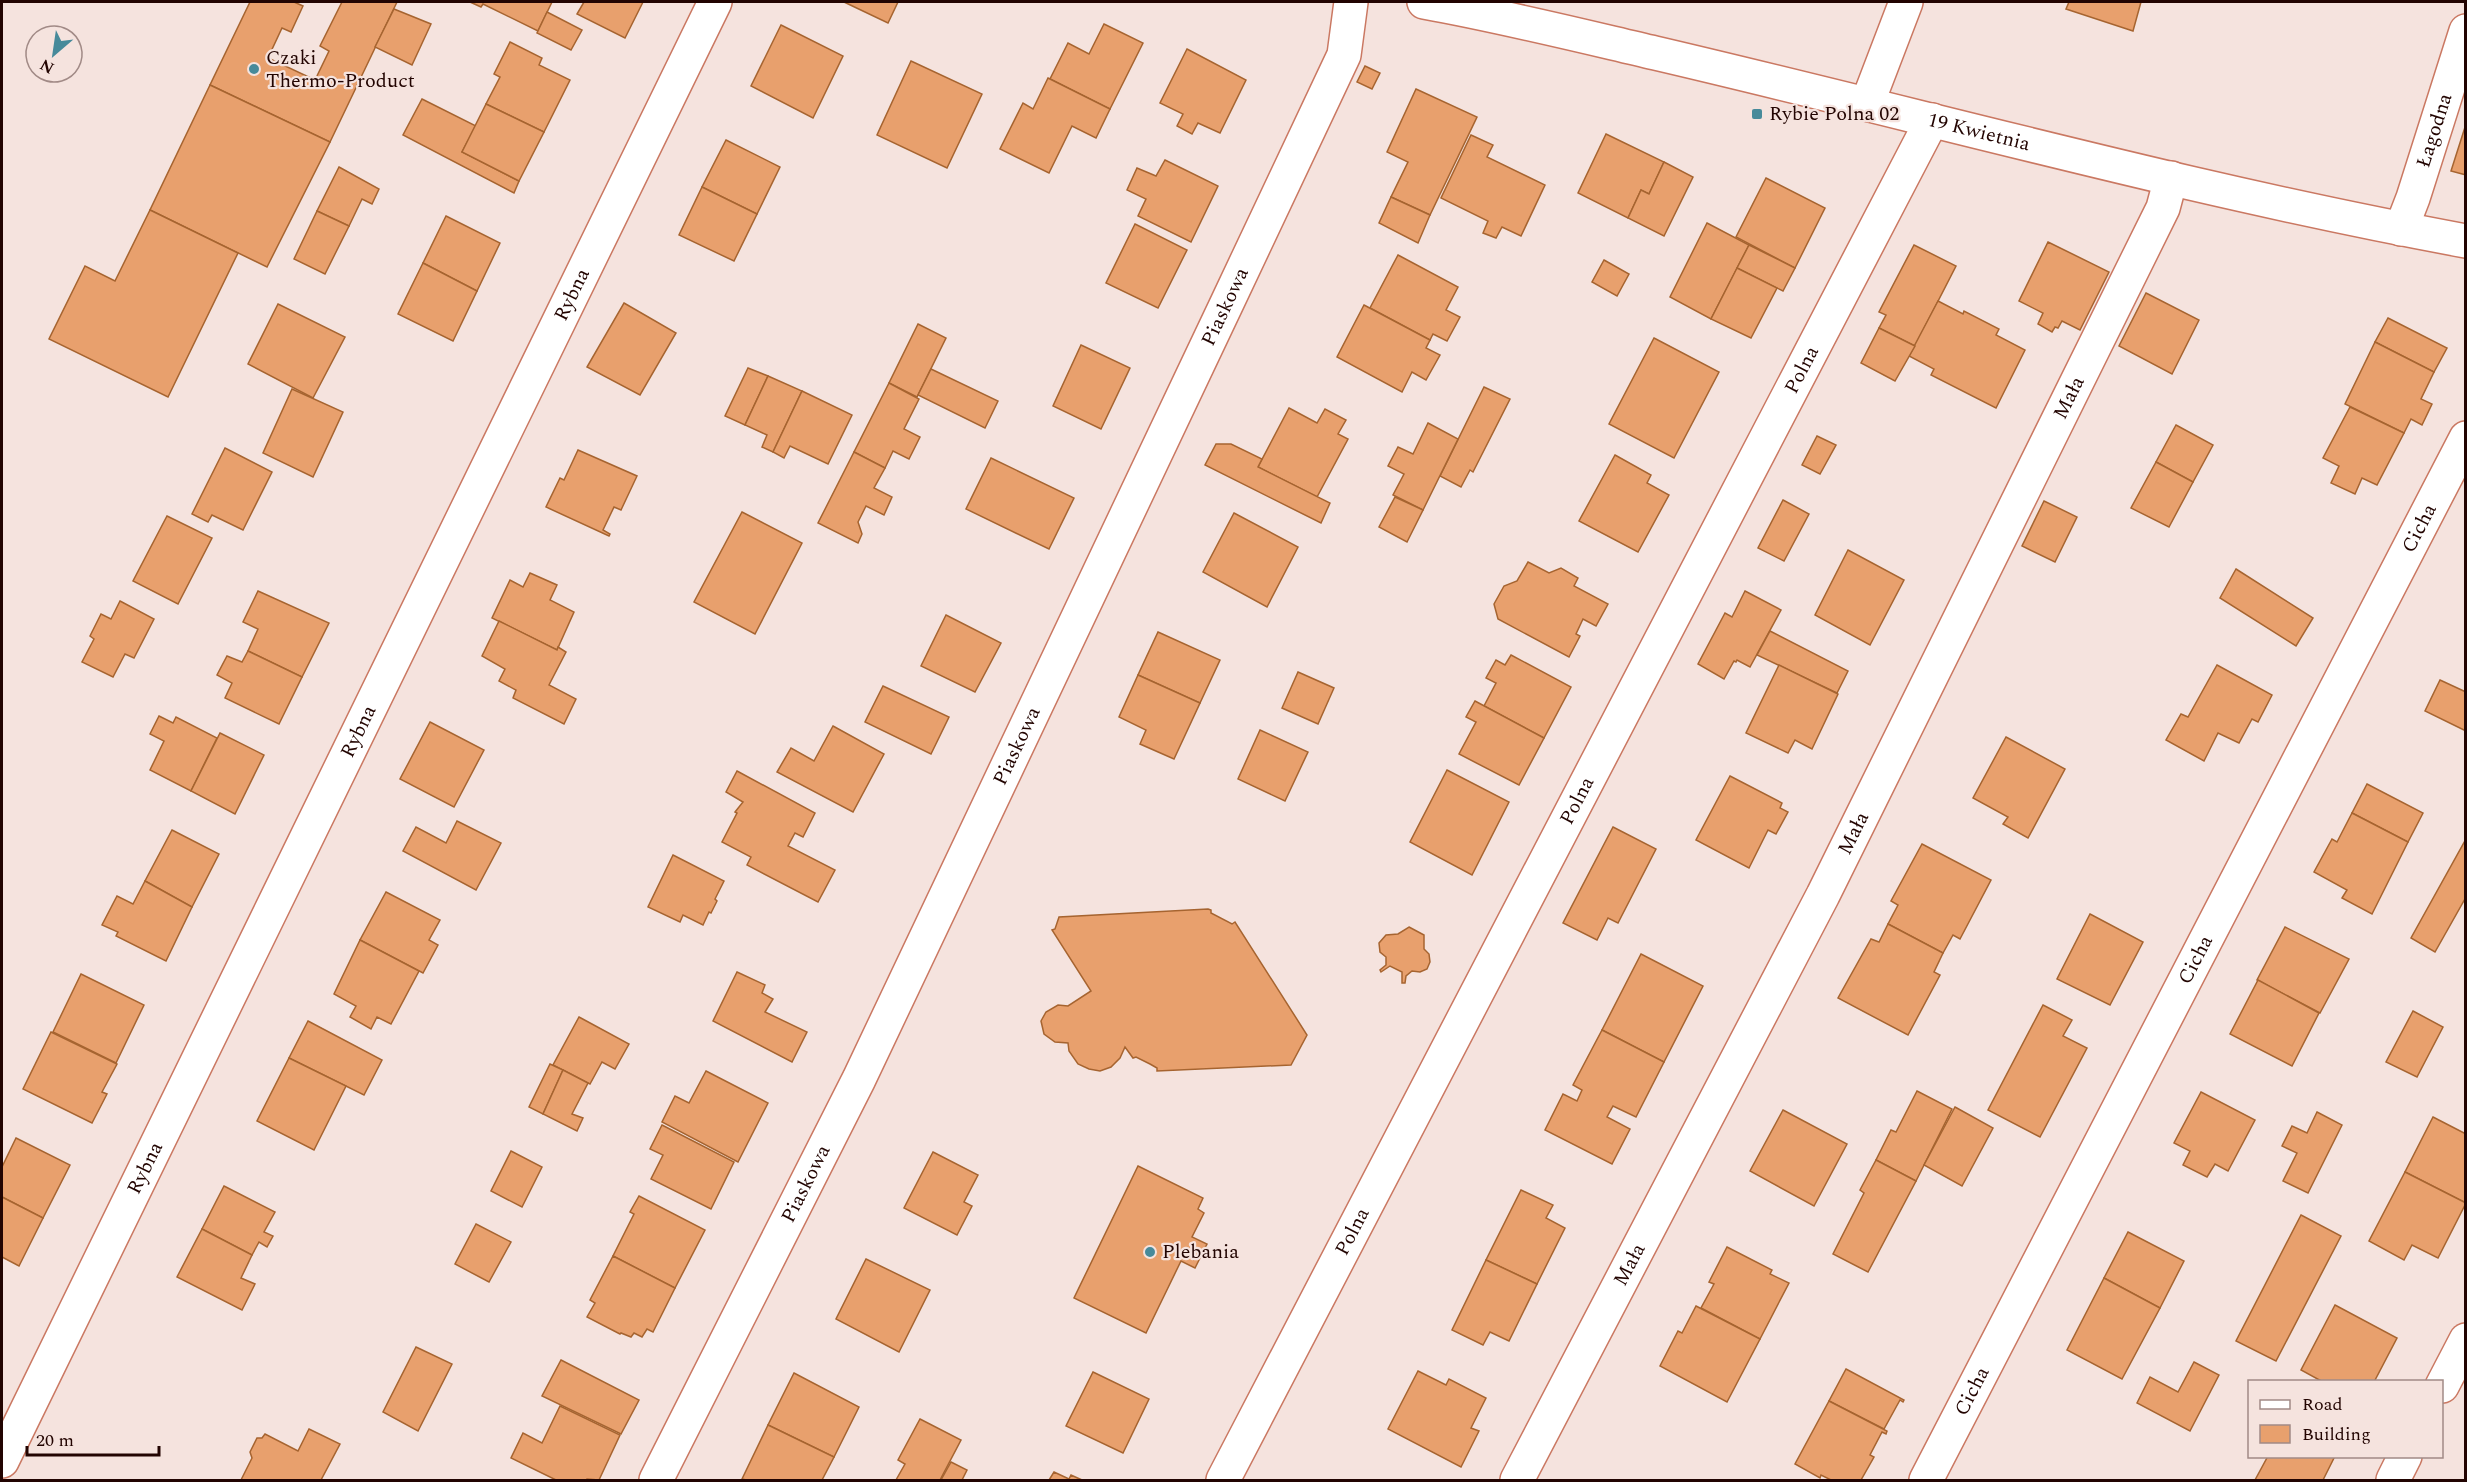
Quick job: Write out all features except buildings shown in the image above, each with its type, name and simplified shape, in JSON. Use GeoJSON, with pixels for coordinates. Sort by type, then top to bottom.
{"type":"FeatureCollection","features":[{"type":"Feature","properties":{"kind":"street","name":"Rybna"},"geometry":{"type":"LineString","coordinates":[[2,1461],[715,2]]}},
{"type":"Feature","properties":{"kind":"street","name":"Piaskowa"},"geometry":{"type":"LineString","coordinates":[[656,1480],[859,1079],[1238,282],[1344,55],[1351,2]]}},
{"type":"Feature","properties":{"kind":"street","name":"19 Kwietnia"},"geometry":{"type":"LineString","coordinates":[[1424,2],[1469,6],[2171,178],[2401,230],[2466,242]]}},
{"type":"Feature","properties":{"kind":"street"},"geometry":{"type":"LineString","coordinates":[[1867,104],[1906,2]]}},
{"type":"Feature","properties":{"kind":"street","name":"Łagodna"},"geometry":{"type":"LineString","coordinates":[[2401,230],[2466,30]]}},
{"type":"Feature","properties":{"kind":"street","name":"Polna"},"geometry":{"type":"LineString","coordinates":[[1223,1480],[1932,120]]}},
{"type":"Feature","properties":{"kind":"street","name":"Mała"},"geometry":{"type":"LineString","coordinates":[[1517,1480],[1823,895],[2163,208],[2171,178]]}},
{"type":"Feature","properties":{"kind":"street","name":"Cicha"},"geometry":{"type":"LineString","coordinates":[[1926,1480],[2466,438]]}},
{"type":"Feature","properties":{"kind":"street"},"geometry":{"type":"LineString","coordinates":[[2443,1384],[2466,1340]]}},
{"type":"Feature","properties":{"kind":"street"},"geometry":{"type":"LineString","coordinates":[[2393,1480],[2404,1458]]}},
{"type":"Feature","properties":{"kind":"place","name":"Czaki Thermo-Product"},"geometry":{"type":"Point","coordinates":[254,69]}},
{"type":"Feature","properties":{"kind":"place","name":"Rybie Polna 02"},"geometry":{"type":"Point","coordinates":[1757,114]}},
{"type":"Feature","properties":{"kind":"place","name":"Plebania"},"geometry":{"type":"Point","coordinates":[1150,1252]}}]}
